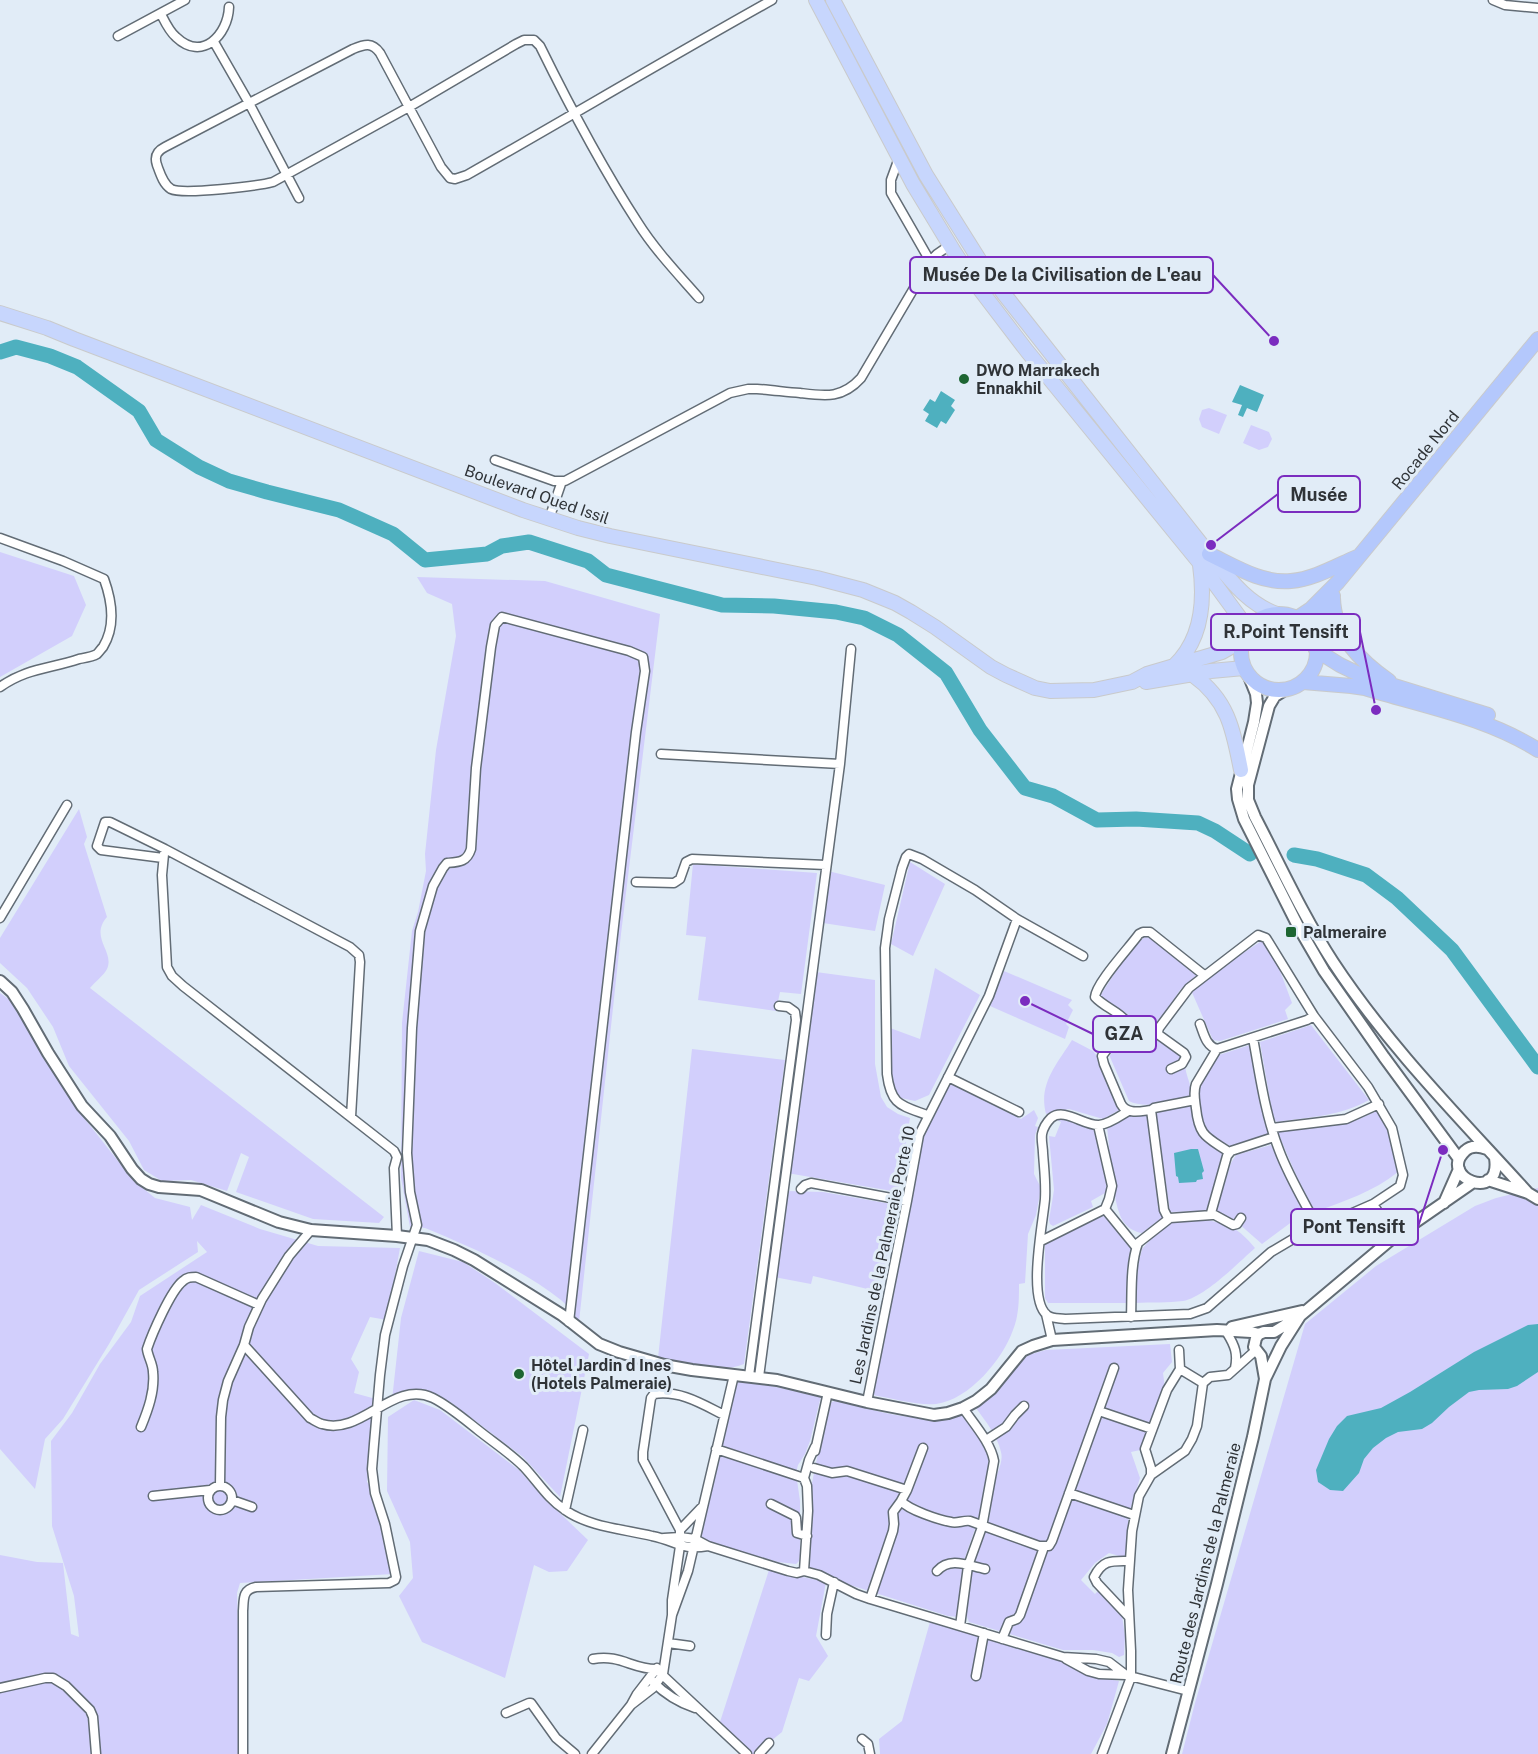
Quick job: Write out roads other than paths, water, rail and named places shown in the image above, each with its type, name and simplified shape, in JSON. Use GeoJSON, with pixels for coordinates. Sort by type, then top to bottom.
{"type":"FeatureCollection","features":[{"type":"Feature","properties":{"kind":"highway","name":"Rocade Nord"},"geometry":{"type":"LineString","coordinates":[[1338,582],[1538,339]]}},
{"type":"Feature","properties":{"kind":"highway"},"geometry":{"type":"LineString","coordinates":[[1204,558],[1258,577],[1291,582],[1317,575],[1359,556]]}},
{"type":"Feature","properties":{"kind":"highway"},"geometry":{"type":"LineString","coordinates":[[1311,633],[1332,598],[1338,582]]}},
{"type":"Feature","properties":{"kind":"highway"},"geometry":{"type":"LineString","coordinates":[[1296,619],[1311,609],[1338,582]]}},
{"type":"Feature","properties":{"kind":"highway"},"geometry":{"type":"LineString","coordinates":[[1332,598],[1335,620],[1348,644],[1367,664],[1399,687]]}},
{"type":"Feature","properties":{"kind":"highway"},"geometry":{"type":"LineString","coordinates":[[1303,682],[1313,668],[1316,650],[1311,633],[1305,625],[1290,616],[1277,614],[1258,620],[1248,630],[1241,651],[1246,671],[1268,688],[1286,689],[1303,682],[1365,688],[1492,726],[1538,750]]}},
{"type":"Feature","properties":{"kind":"highway"},"geometry":{"type":"LineString","coordinates":[[1316,650],[1350,671],[1486,714],[1538,739]]}},
{"type":"Feature","properties":{"kind":"main road"},"geometry":{"type":"LineString","coordinates":[[816,0],[899,158],[972,279],[1027,351],[1204,558],[1242,593],[1267,611],[1277,614]]}},
{"type":"Feature","properties":{"kind":"main road"},"geometry":{"type":"LineString","coordinates":[[833,0],[926,176],[980,261],[1204,558],[1240,618],[1244,627],[1244,638]]}},
{"type":"Feature","properties":{"kind":"main road","name":"Boulevard Oued Issil"},"geometry":{"type":"LineString","coordinates":[[0,313],[47,328],[549,519],[610,536],[817,578],[863,590],[911,612],[991,667],[1035,688],[1050,691],[1094,690],[1132,682],[1148,682],[1211,671],[1246,671]]}},
{"type":"Feature","properties":{"kind":"main road"},"geometry":{"type":"LineString","coordinates":[[1174,666],[1184,657],[1198,628],[1204,558]]}},
{"type":"Feature","properties":{"kind":"main road","name":"Boulevard Oued Issil"},"geometry":{"type":"LineString","coordinates":[[1132,682],[1222,651],[1244,638]]}},
{"type":"Feature","properties":{"kind":"main road"},"geometry":{"type":"LineString","coordinates":[[1193,675],[1207,685],[1223,706],[1236,745],[1241,770]]}},
{"type":"Feature","properties":{"kind":"street"},"geometry":{"type":"LineString","coordinates":[[118,36],[185,0]]}},
{"type":"Feature","properties":{"kind":"street"},"geometry":{"type":"LineString","coordinates":[[699,298],[639,225],[594,152],[574,114],[540,46],[537,41],[530,39],[516,44],[410,107],[273,182],[261,185],[183,190],[170,188],[161,176],[155,160],[160,150],[353,49],[367,44],[376,47],[381,53],[410,107],[441,167],[450,178],[455,179],[467,175],[574,114],[772,0]]}},
{"type":"Feature","properties":{"kind":"street"},"geometry":{"type":"LineString","coordinates":[[1493,0],[1505,5],[1538,8]]}},
{"type":"Feature","properties":{"kind":"street"},"geometry":{"type":"LineString","coordinates":[[161,14],[170,31],[181,41],[196,46],[206,45],[214,42],[227,24],[229,7]]}},
{"type":"Feature","properties":{"kind":"street"},"geometry":{"type":"LineString","coordinates":[[214,42],[299,198]]}},
{"type":"Feature","properties":{"kind":"street"},"geometry":{"type":"LineString","coordinates":[[899,158],[891,180],[891,193],[930,261]]}},
{"type":"Feature","properties":{"kind":"street"},"geometry":{"type":"LineString","coordinates":[[495,460],[554,481],[562,481],[730,393],[757,388],[825,396],[848,389],[861,378],[930,261],[950,245]]}},
{"type":"Feature","properties":{"kind":"street"},"geometry":{"type":"LineString","coordinates":[[549,519],[562,481]]}},
{"type":"Feature","properties":{"kind":"street"},"geometry":{"type":"LineString","coordinates":[[0,538],[104,579],[110,596],[112,619],[109,637],[98,653],[31,671],[14,677],[0,687]]}},
{"type":"Feature","properties":{"kind":"street"},"geometry":{"type":"LineString","coordinates":[[243,1754],[243,1611],[248,1590],[256,1587],[389,1583],[395,1580],[395,1571],[373,1482],[373,1452],[385,1335],[403,1266],[417,1225],[410,1192],[407,1153],[412,1028],[420,931],[434,886],[443,868],[447,863],[464,861],[471,849],[476,768],[491,647],[495,625],[500,618],[506,617],[628,651],[640,655],[645,661],[569,1322]]}},
{"type":"Feature","properties":{"kind":"street"},"geometry":{"type":"LineString","coordinates":[[754,1376],[840,764],[851,649]]}},
{"type":"Feature","properties":{"kind":"street"},"geometry":{"type":"LineString","coordinates":[[1246,671],[1257,703],[1237,789],[1238,799],[1283,871],[1312,928],[1397,1049],[1495,1158],[1533,1196]]}},
{"type":"Feature","properties":{"kind":"street"},"geometry":{"type":"LineString","coordinates":[[1286,689],[1275,696],[1269,706],[1250,777],[1249,818],[1269,870],[1328,977],[1459,1164],[1463,1178],[1472,1183],[1488,1180],[1495,1168],[1495,1158]]}},
{"type":"Feature","properties":{"kind":"street"},"geometry":{"type":"LineString","coordinates":[[661,754],[840,764]]}},
{"type":"Feature","properties":{"kind":"street"},"geometry":{"type":"LineString","coordinates":[[0,918],[67,805]]}},
{"type":"Feature","properties":{"kind":"street"},"geometry":{"type":"LineString","coordinates":[[163,858],[104,851],[99,848],[97,842],[105,822],[108,821],[165,849],[350,947],[359,955],[351,1117]]}},
{"type":"Feature","properties":{"kind":"street"},"geometry":{"type":"LineString","coordinates":[[165,849],[163,858],[167,967],[172,976],[394,1151],[397,1157],[394,1168],[397,1236]]}},
{"type":"Feature","properties":{"kind":"street","name":"Les Jardins de la Palmeraie Porte 10"},"geometry":{"type":"LineString","coordinates":[[867,1402],[919,1135],[927,1115],[989,996],[1017,919],[954,878],[909,854],[899,879],[886,935],[887,1074],[893,1097],[899,1104],[927,1115]]}},
{"type":"Feature","properties":{"kind":"street"},"geometry":{"type":"LineString","coordinates":[[636,882],[674,883],[681,879],[686,862],[692,860],[826,865]]}},
{"type":"Feature","properties":{"kind":"street"},"geometry":{"type":"LineString","coordinates":[[1017,919],[1083,956]]}},
{"type":"Feature","properties":{"kind":"street"},"geometry":{"type":"LineString","coordinates":[[1128,1111],[1121,1104],[1102,1056],[1126,1021],[1095,998],[1097,989],[1139,934],[1143,932],[1150,932],[1204,975]]}},
{"type":"Feature","properties":{"kind":"street"},"geometry":{"type":"LineString","coordinates":[[1046,1314],[1065,1319],[1178,1315],[1198,1312],[1207,1308],[1271,1252],[1293,1239],[1373,1204],[1400,1186],[1403,1175],[1392,1128],[1363,1079],[1314,1016],[1266,938],[1258,935],[1252,939],[1183,994],[1158,1032],[1184,1053],[1186,1058],[1182,1064],[1171,1069]]}},
{"type":"Feature","properties":{"kind":"street"},"geometry":{"type":"LineString","coordinates":[[0,981],[12,992],[24,1009],[48,1053],[82,1106],[110,1136],[132,1169],[149,1184],[159,1187],[201,1190],[279,1222],[311,1230],[428,1240],[474,1260],[599,1344],[643,1360],[692,1370],[754,1376],[934,1415],[963,1408],[976,1401],[991,1389],[1022,1351],[1052,1340],[1251,1332],[1266,1358],[1279,1350],[1281,1340],[1274,1332]]}},
{"type":"Feature","properties":{"kind":"street"},"geometry":{"type":"LineString","coordinates":[[754,1376],[796,1020],[795,1011],[779,1006]]}},
{"type":"Feature","properties":{"kind":"street"},"geometry":{"type":"LineString","coordinates":[[1229,1152],[1201,1132],[1197,1120],[1194,1090],[1217,1049],[1314,1016]]}},
{"type":"Feature","properties":{"kind":"street"},"geometry":{"type":"LineString","coordinates":[[1200,1024],[1208,1043],[1217,1049]]}},
{"type":"Feature","properties":{"kind":"street"},"geometry":{"type":"LineString","coordinates":[[1253,1038],[1264,1101],[1273,1133],[1289,1173],[1318,1228]]}},
{"type":"Feature","properties":{"kind":"street"},"geometry":{"type":"LineString","coordinates":[[948,1077],[1019,1112]]}},
{"type":"Feature","properties":{"kind":"street"},"geometry":{"type":"LineString","coordinates":[[1052,1340],[1046,1314],[1039,1300],[1037,1281],[1045,1188],[1042,1135],[1045,1126],[1050,1119],[1064,1115],[1098,1125],[1128,1111],[1151,1110],[1195,1100]]}},
{"type":"Feature","properties":{"kind":"street"},"geometry":{"type":"LineString","coordinates":[[1212,1215],[1212,1208],[1229,1152],[1273,1133],[1346,1119],[1379,1104]]}},
{"type":"Feature","properties":{"kind":"street"},"geometry":{"type":"LineString","coordinates":[[1151,1110],[1164,1210],[1170,1218]]}},
{"type":"Feature","properties":{"kind":"street"},"geometry":{"type":"LineString","coordinates":[[1041,1241],[1105,1209],[1112,1186],[1098,1125]]}},
{"type":"Feature","properties":{"kind":"street"},"geometry":{"type":"LineString","coordinates":[[1444,1203],[1464,1152],[1471,1147],[1479,1146],[1487,1149]]}},
{"type":"Feature","properties":{"kind":"street"},"geometry":{"type":"LineString","coordinates":[[1488,1180],[1533,1196]]}},
{"type":"Feature","properties":{"kind":"street"},"geometry":{"type":"LineString","coordinates":[[801,1189],[811,1183],[907,1202]]}},
{"type":"Feature","properties":{"kind":"street","name":"Route des Jardins de la Palmeraie"},"geometry":{"type":"LineString","coordinates":[[1266,1379],[1258,1346],[1264,1332],[1274,1332],[1300,1316],[1394,1237],[1472,1183]]}},
{"type":"Feature","properties":{"kind":"street"},"geometry":{"type":"LineString","coordinates":[[1373,1204],[1394,1237]]}},
{"type":"Feature","properties":{"kind":"street"},"geometry":{"type":"LineString","coordinates":[[1105,1209],[1137,1247]]}},
{"type":"Feature","properties":{"kind":"street"},"geometry":{"type":"LineString","coordinates":[[1131,1317],[1134,1263],[1137,1247],[1142,1239],[1170,1218],[1212,1215],[1233,1225],[1237,1224],[1241,1218]]}},
{"type":"Feature","properties":{"kind":"street"},"geometry":{"type":"LineString","coordinates":[[220,1485],[223,1400],[228,1381],[259,1305],[289,1256],[311,1230]]}},
{"type":"Feature","properties":{"kind":"street"},"geometry":{"type":"LineString","coordinates":[[141,1427],[147,1413],[153,1386],[153,1370],[147,1349],[170,1298],[180,1283],[185,1278],[196,1277],[259,1305]]}},
{"type":"Feature","properties":{"kind":"street"},"geometry":{"type":"LineString","coordinates":[[1222,1332],[1310,1308]]}},
{"type":"Feature","properties":{"kind":"street","name":"Route des Jardins de la Palmeraie"},"geometry":{"type":"LineString","coordinates":[[1172,1754],[1217,1584],[1266,1379],[1279,1350],[1300,1316]]}},
{"type":"Feature","properties":{"kind":"street"},"geometry":{"type":"LineString","coordinates":[[1222,1332],[1235,1346],[1235,1368]]}},
{"type":"Feature","properties":{"kind":"street"},"geometry":{"type":"LineString","coordinates":[[244,1345],[310,1418],[321,1424],[345,1424],[410,1394],[422,1394],[434,1398],[455,1412],[514,1458],[549,1497],[565,1510],[586,1521],[663,1538],[695,1539],[708,1546],[789,1571],[797,1573],[804,1571],[819,1575],[870,1599],[1063,1657],[1088,1671],[1128,1676],[1188,1691]]}},
{"type":"Feature","properties":{"kind":"street"},"geometry":{"type":"LineString","coordinates":[[1102,1754],[1128,1676],[1131,1651],[1130,1561],[1134,1515],[1139,1496],[1151,1476],[1185,1451],[1192,1439],[1197,1426],[1203,1383],[1210,1377],[1228,1375],[1258,1346]]}},
{"type":"Feature","properties":{"kind":"street"},"geometry":{"type":"LineString","coordinates":[[1151,1476],[1146,1449],[1167,1390],[1180,1369],[1179,1350]]}},
{"type":"Feature","properties":{"kind":"street"},"geometry":{"type":"LineString","coordinates":[[901,1501],[911,1509],[952,1523],[964,1520],[1044,1547],[1049,1546],[1114,1368]]}},
{"type":"Feature","properties":{"kind":"street"},"geometry":{"type":"LineString","coordinates":[[1180,1369],[1203,1383]]}},
{"type":"Feature","properties":{"kind":"street"},"geometry":{"type":"LineString","coordinates":[[672,1615],[688,1571],[734,1375]]}},
{"type":"Feature","properties":{"kind":"street"},"geometry":{"type":"LineString","coordinates":[[805,1482],[814,1468],[815,1447],[828,1392]]}},
{"type":"Feature","properties":{"kind":"street"},"geometry":{"type":"LineString","coordinates":[[693,1549],[680,1538],[643,1460],[651,1398],[654,1394],[659,1393],[685,1397],[724,1415]]}},
{"type":"Feature","properties":{"kind":"street"},"geometry":{"type":"LineString","coordinates":[[986,1440],[1006,1427],[1024,1406]]}},
{"type":"Feature","properties":{"kind":"street"},"geometry":{"type":"LineString","coordinates":[[960,1626],[968,1566],[982,1527],[994,1461],[993,1453],[986,1440],[963,1408]]}},
{"type":"Feature","properties":{"kind":"street"},"geometry":{"type":"LineString","coordinates":[[1099,1411],[1152,1429]]}},
{"type":"Feature","properties":{"kind":"street"},"geometry":{"type":"LineString","coordinates":[[565,1510],[583,1430]]}},
{"type":"Feature","properties":{"kind":"street"},"geometry":{"type":"LineString","coordinates":[[804,1571],[808,1511],[805,1482],[809,1460],[815,1447]]}},
{"type":"Feature","properties":{"kind":"street"},"geometry":{"type":"LineString","coordinates":[[870,1599],[894,1524],[893,1512],[908,1490],[922,1448]]}},
{"type":"Feature","properties":{"kind":"street"},"geometry":{"type":"LineString","coordinates":[[716,1449],[805,1482]]}},
{"type":"Feature","properties":{"kind":"street"},"geometry":{"type":"LineString","coordinates":[[814,1468],[832,1473],[847,1471],[908,1490]]}},
{"type":"Feature","properties":{"kind":"street"},"geometry":{"type":"LineString","coordinates":[[153,1496],[210,1490],[220,1485]]}},
{"type":"Feature","properties":{"kind":"street"},"geometry":{"type":"LineString","coordinates":[[210,1490],[207,1500],[210,1506],[214,1509],[225,1509],[232,1500],[230,1490],[220,1485]]}},
{"type":"Feature","properties":{"kind":"street"},"geometry":{"type":"LineString","coordinates":[[1070,1493],[1134,1515]]}},
{"type":"Feature","properties":{"kind":"street"},"geometry":{"type":"LineString","coordinates":[[232,1500],[252,1507]]}},
{"type":"Feature","properties":{"kind":"street"},"geometry":{"type":"LineString","coordinates":[[771,1504],[795,1516],[797,1533],[807,1536]]}},
{"type":"Feature","properties":{"kind":"street"},"geometry":{"type":"LineString","coordinates":[[592,1754],[631,1706],[637,1694],[653,1681],[663,1663],[672,1615],[680,1538],[702,1506]]}},
{"type":"Feature","properties":{"kind":"street"},"geometry":{"type":"LineString","coordinates":[[693,1549],[708,1546]]}},
{"type":"Feature","properties":{"kind":"street"},"geometry":{"type":"LineString","coordinates":[[1002,1639],[1009,1622],[1020,1615],[1044,1547]]}},
{"type":"Feature","properties":{"kind":"street"},"geometry":{"type":"LineString","coordinates":[[1129,1617],[1094,1577],[1101,1565],[1130,1561]]}},
{"type":"Feature","properties":{"kind":"street"},"geometry":{"type":"LineString","coordinates":[[937,1571],[941,1566],[955,1562],[985,1569]]}},
{"type":"Feature","properties":{"kind":"street"},"geometry":{"type":"LineString","coordinates":[[826,1635],[827,1614],[834,1582]]}},
{"type":"Feature","properties":{"kind":"street"},"geometry":{"type":"LineString","coordinates":[[976,1676],[984,1633]]}},
{"type":"Feature","properties":{"kind":"street"},"geometry":{"type":"LineString","coordinates":[[668,1643],[690,1646]]}},
{"type":"Feature","properties":{"kind":"street"},"geometry":{"type":"LineString","coordinates":[[1063,1657],[1109,1662],[1128,1676]]}},
{"type":"Feature","properties":{"kind":"street"},"geometry":{"type":"LineString","coordinates":[[593,1659],[627,1661],[659,1672],[747,1754]]}},
{"type":"Feature","properties":{"kind":"street"},"geometry":{"type":"LineString","coordinates":[[645,1669],[653,1681],[687,1705],[699,1709]]}},
{"type":"Feature","properties":{"kind":"street"},"geometry":{"type":"LineString","coordinates":[[0,1688],[45,1678],[59,1681],[90,1710],[93,1717],[96,1754]]}},
{"type":"Feature","properties":{"kind":"street"},"geometry":{"type":"LineString","coordinates":[[506,1713],[531,1703],[556,1738],[576,1754]]}},
{"type":"Feature","properties":{"kind":"street"},"geometry":{"type":"LineString","coordinates":[[862,1739],[868,1744],[870,1754]]}},
{"type":"Feature","properties":{"kind":"street"},"geometry":{"type":"LineString","coordinates":[[759,1754],[769,1743]]}},
{"type":"Feature","properties":{"kind":"street"},"geometry":{"type":"LineString","coordinates":[[602,1744],[602,1754]]}},
{"type":"Feature","properties":{"kind":"waterway"},"geometry":{"type":"LineString","coordinates":[[0,352],[16,347],[50,356],[77,367],[139,411],[156,440],[199,467],[229,481],[339,510],[393,534],[425,560],[487,554],[502,546],[529,542],[588,561],[606,575],[722,605],[774,606],[836,612],[864,618],[898,635],[946,673],[980,730],[1025,788],[1053,796],[1097,820],[1136,819],[1198,823],[1215,831],[1250,854]]}},
{"type":"Feature","properties":{"kind":"waterway"},"geometry":{"type":"LineString","coordinates":[[1294,855],[1317,859],[1366,875],[1397,898],[1452,950],[1538,1067]]}},
{"type":"Feature","properties":{"kind":"place","name":"Musée De la Civilisation de L'eau"},"geometry":{"type":"Point","coordinates":[1274,341]}},
{"type":"Feature","properties":{"kind":"place","name":"DWO Marrakech Ennakhil"},"geometry":{"type":"Point","coordinates":[964,379]}},
{"type":"Feature","properties":{"kind":"place","name":"Musée"},"geometry":{"type":"Point","coordinates":[1211,545]}},
{"type":"Feature","properties":{"kind":"place","name":"R.Point Tensift"},"geometry":{"type":"Point","coordinates":[1376,710]}},
{"type":"Feature","properties":{"kind":"place","name":"Palmeraire"},"geometry":{"type":"Point","coordinates":[1291,932]}},
{"type":"Feature","properties":{"kind":"place","name":"GZA"},"geometry":{"type":"Point","coordinates":[1025,1001]}},
{"type":"Feature","properties":{"kind":"place","name":"Pont Tensift"},"geometry":{"type":"Point","coordinates":[1443,1150]}},
{"type":"Feature","properties":{"kind":"place","name":"Hôtel Jardin d Ines (Hotels Palmeraie)"},"geometry":{"type":"Point","coordinates":[519,1374]}}]}
